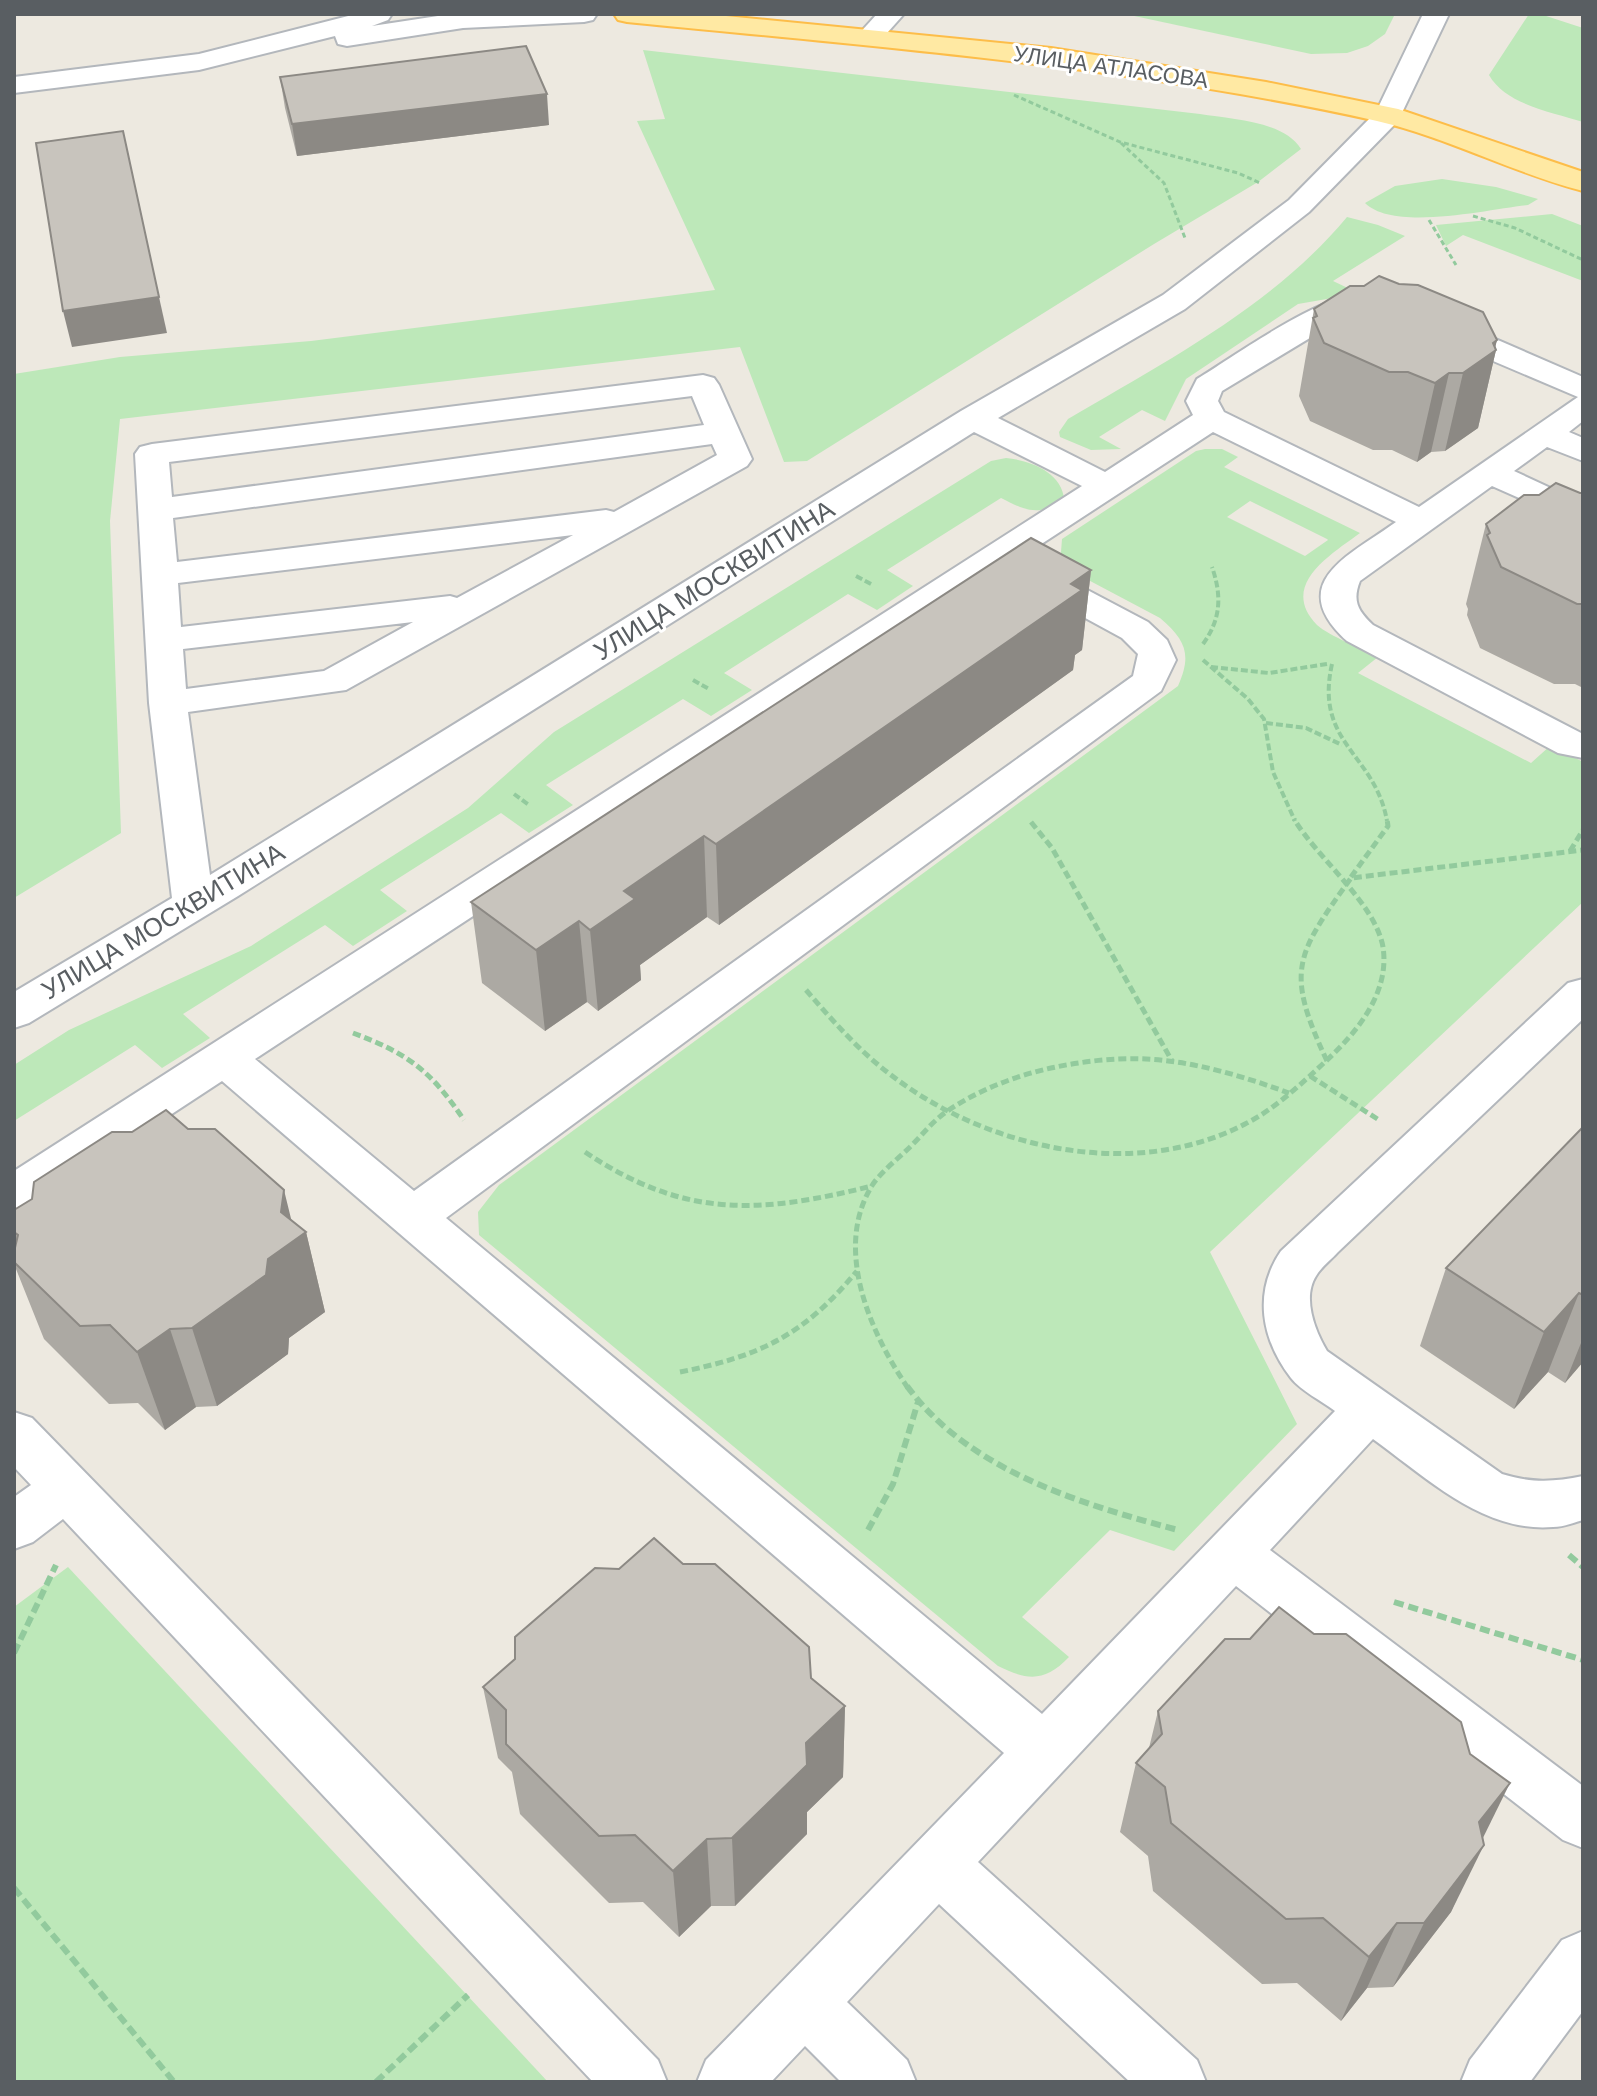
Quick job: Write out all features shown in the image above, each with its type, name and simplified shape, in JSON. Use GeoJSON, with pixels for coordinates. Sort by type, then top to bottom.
{"type":"FeatureCollection","features":[{"type":"Feature","properties":{"kind":"main road","name":"УЛИЦА АТЛАСОВА"},"geometry":{"type":"LineString","coordinates":[[627,14],[699,17],[1051,56],[1266,90],[1388,115],[1583,182]]}},
{"type":"Feature","properties":{"kind":"street"},"geometry":{"type":"LineString","coordinates":[[222,57],[324,14]]}},
{"type":"Feature","properties":{"kind":"street"},"geometry":{"type":"LineString","coordinates":[[222,57],[357,23],[379,14]]}},
{"type":"Feature","properties":{"kind":"street"},"geometry":{"type":"LineString","coordinates":[[14,85],[165,57],[222,57],[463,20],[584,14]]}},
{"type":"Feature","properties":{"kind":"street"},"geometry":{"type":"LineString","coordinates":[[870,36],[891,14]]}},
{"type":"Feature","properties":{"kind":"street","name":"УЛИЦА МОСКВИТИНА"},"geometry":{"type":"LineString","coordinates":[[14,1012],[193,904],[973,418],[1174,302],[1299,206],[1388,115],[1436,14]]}},
{"type":"Feature","properties":{"kind":"street"},"geometry":{"type":"LineString","coordinates":[[1421,521],[1211,418],[1202,401],[1208,386],[1337,308],[1379,300],[1583,389]]}},
{"type":"Feature","properties":{"kind":"street"},"geometry":{"type":"LineString","coordinates":[[168,703],[333,682],[735,459],[703,385],[152,454],[168,703],[193,904]]}},
{"type":"Feature","properties":{"kind":"street"},"geometry":{"type":"LineString","coordinates":[[1583,406],[1345,575],[1336,590],[1337,607],[1345,620],[1360,633],[1572,744],[1583,746]]}},
{"type":"Feature","properties":{"kind":"street"},"geometry":{"type":"LineString","coordinates":[[973,418],[1105,485]]}},
{"type":"Feature","properties":{"kind":"street"},"geometry":{"type":"LineString","coordinates":[[14,1194],[1211,418]]}},
{"type":"Feature","properties":{"kind":"street"},"geometry":{"type":"LineString","coordinates":[[156,510],[723,432]]}},
{"type":"Feature","properties":{"kind":"street"},"geometry":{"type":"LineString","coordinates":[[1545,433],[1583,451]]}},
{"type":"Feature","properties":{"kind":"street"},"geometry":{"type":"LineString","coordinates":[[1490,472],[1583,516]]}},
{"type":"Feature","properties":{"kind":"street"},"geometry":{"type":"LineString","coordinates":[[160,575],[628,518]]}},
{"type":"Feature","properties":{"kind":"street"},"geometry":{"type":"LineString","coordinates":[[413,1217],[1148,683],[1158,667],[1157,653],[1150,642],[1135,630],[997,556]]}},
{"type":"Feature","properties":{"kind":"street"},"geometry":{"type":"LineString","coordinates":[[164,640],[472,605]]}},
{"type":"Feature","properties":{"kind":"street"},"geometry":{"type":"LineString","coordinates":[[1583,994],[1321,1239],[1294,1269],[1286,1300],[1291,1334],[1309,1365],[1486,1492],[1522,1503],[1553,1505],[1583,1498]]}},
{"type":"Feature","properties":{"kind":"street"},"geometry":{"type":"LineString","coordinates":[[224,1058],[1044,1751]]}},
{"type":"Feature","properties":{"kind":"street"},"geometry":{"type":"LineString","coordinates":[[728,2082],[1370,1409]]}},
{"type":"Feature","properties":{"kind":"street"},"geometry":{"type":"LineString","coordinates":[[14,1433],[636,2082]]}},
{"type":"Feature","properties":{"kind":"street"},"geometry":{"type":"LineString","coordinates":[[14,1526],[75,1497]]}},
{"type":"Feature","properties":{"kind":"street"},"geometry":{"type":"LineString","coordinates":[[1235,1549],[1583,1821]]}},
{"type":"Feature","properties":{"kind":"street"},"geometry":{"type":"LineString","coordinates":[[937,1863],[1175,2082]]}},
{"type":"Feature","properties":{"kind":"street"},"geometry":{"type":"LineString","coordinates":[[1492,2082],[1583,1961]]}},
{"type":"Feature","properties":{"kind":"street"},"geometry":{"type":"LineString","coordinates":[[804,2003],[885,2082]]}},
{"type":"Feature","properties":{"kind":"path"},"geometry":{"type":"LineString","coordinates":[[1013,95],[1120,142],[1238,173],[1271,185]]}},
{"type":"Feature","properties":{"kind":"path"},"geometry":{"type":"LineString","coordinates":[[1120,142],[1164,183],[1185,238]]}},
{"type":"Feature","properties":{"kind":"path"},"geometry":{"type":"LineString","coordinates":[[1473,216],[1515,228],[1583,260]]}},
{"type":"Feature","properties":{"kind":"path"},"geometry":{"type":"LineString","coordinates":[[1429,220],[1456,265]]}},
{"type":"Feature","properties":{"kind":"path"},"geometry":{"type":"LineString","coordinates":[[782,950],[819,1007],[886,1072],[946,1111],[982,1129],[1045,1148],[1106,1155],[1185,1146],[1240,1127],[1290,1093],[1327,1061],[1370,1008],[1381,987],[1384,959],[1379,934],[1363,905],[1314,849],[1288,808],[1270,762],[1266,723],[1254,707],[1197,651],[1214,630],[1221,610],[1219,583],[1212,567]]}},
{"type":"Feature","properties":{"kind":"path"},"geometry":{"type":"LineString","coordinates":[[1327,1061],[1301,1005],[1298,981],[1302,951],[1388,826],[1384,802],[1376,786],[1336,733],[1327,703],[1327,679],[1337,655]]}},
{"type":"Feature","properties":{"kind":"path"},"geometry":{"type":"LineString","coordinates":[[1209,666],[1247,673],[1281,674],[1332,662]]}},
{"type":"Feature","properties":{"kind":"path"},"geometry":{"type":"LineString","coordinates":[[1266,723],[1279,722],[1311,729],[1347,748]]}},
{"type":"Feature","properties":{"kind":"path"},"geometry":{"type":"LineString","coordinates":[[1036,827],[1060,862],[1172,1061]]}},
{"type":"Feature","properties":{"kind":"path"},"geometry":{"type":"LineString","coordinates":[[1570,852],[1583,830]]}},
{"type":"Feature","properties":{"kind":"path"},"geometry":{"type":"LineString","coordinates":[[1351,878],[1583,850]]}},
{"type":"Feature","properties":{"kind":"path"},"geometry":{"type":"LineString","coordinates":[[351,1032],[402,1054],[425,1070],[448,1095],[469,1127]]}},
{"type":"Feature","properties":{"kind":"path"},"geometry":{"type":"LineString","coordinates":[[1235,1549],[1016,1475],[955,1436],[918,1402],[893,1369],[865,1308],[858,1270],[859,1231],[872,1186],[946,1111],[997,1085],[1038,1071],[1096,1060],[1172,1061],[1218,1069],[1290,1093]]}},
{"type":"Feature","properties":{"kind":"path"},"geometry":{"type":"LineString","coordinates":[[1310,1076],[1420,1146]]}},
{"type":"Feature","properties":{"kind":"path"},"geometry":{"type":"LineString","coordinates":[[547,1121],[588,1155],[641,1187],[684,1201],[727,1207],[776,1207],[825,1199],[872,1186]]}},
{"type":"Feature","properties":{"kind":"path"},"geometry":{"type":"LineString","coordinates":[[605,1380],[723,1365],[771,1346],[821,1312],[858,1270]]}},
{"type":"Feature","properties":{"kind":"path"},"geometry":{"type":"LineString","coordinates":[[833,1572],[882,1510],[899,1473],[918,1402]]}},
{"type":"Feature","properties":{"kind":"path"},"geometry":{"type":"LineString","coordinates":[[14,1653],[75,1497]]}},
{"type":"Feature","properties":{"kind":"path"},"geometry":{"type":"LineString","coordinates":[[1385,1599],[1583,1660]]}},
{"type":"Feature","properties":{"kind":"path"},"geometry":{"type":"LineString","coordinates":[[14,1888],[174,2082]]}},
{"type":"Feature","properties":{"kind":"path"},"geometry":{"type":"LineString","coordinates":[[376,2082],[512,1953]]}},
{"type":"Feature","properties":{"kind":"green space"},"geometry":{"type":"Polygon","coordinates":[[[1125,14],[1395,14],[1385,34],[1368,46],[1347,53],[1311,54],[1125,14]]]}},
{"type":"Feature","properties":{"kind":"green space"},"geometry":{"type":"Polygon","coordinates":[[[1529,14],[1540,14],[1583,28],[1583,122],[1544,111],[1506,94],[1489,75],[1529,14]]]}},
{"type":"Feature","properties":{"kind":"green space"},"geometry":{"type":"Polygon","coordinates":[[[643,50],[1226,118],[1270,127],[1282,132],[1301,149],[1258,182],[807,461],[784,462],[740,347],[120,419],[110,521],[121,833],[14,898],[14,374],[120,357],[311,341],[715,290],[637,121],[665,119],[643,50]]]}},
{"type":"Feature","properties":{"kind":"green space"},"geometry":{"type":"Polygon","coordinates":[[[1442,179],[1496,187],[1538,199],[1528,205],[1419,217],[1379,212],[1365,203],[1395,186],[1442,179]]]}},
{"type":"Feature","properties":{"kind":"green space"},"geometry":{"type":"Polygon","coordinates":[[[1552,214],[1583,226],[1583,281],[1463,235],[1446,246],[1436,225],[1552,214]]]}},
{"type":"Feature","properties":{"kind":"green space"},"geometry":{"type":"Polygon","coordinates":[[[1347,217],[1405,236],[1333,281],[1352,290],[1344,296],[1298,304],[1186,379],[1165,421],[1142,410],[1099,437],[1121,449],[1091,450],[1060,437],[1059,432],[1068,419],[1180,353],[1252,305],[1318,249],[1347,217]]]}},
{"type":"Feature","properties":{"kind":"green space"},"geometry":{"type":"Polygon","coordinates":[[[1222,449],[1238,457],[1224,467],[1360,533],[1313,572],[1303,597],[1307,610],[1322,629],[1378,657],[1358,673],[1531,763],[1551,745],[1583,762],[1583,902],[1210,1252],[1297,1424],[1174,1551],[1110,1530],[1022,1617],[1069,1657],[1044,1675],[1027,1676],[998,1666],[479,1235],[478,1212],[499,1185],[1178,686],[1185,665],[1184,649],[1169,626],[1160,618],[1060,565],[1062,539],[1196,451],[1222,449]],[[1250,501],[1227,517],[1305,556],[1328,540],[1250,501]]]}},
{"type":"Feature","properties":{"kind":"green space"},"geometry":{"type":"Polygon","coordinates":[[[1006,458],[1043,469],[1057,481],[1064,499],[1048,508],[1033,510],[1001,498],[887,570],[913,586],[877,610],[848,594],[724,673],[752,690],[711,716],[683,699],[546,785],[573,805],[529,833],[501,813],[380,890],[407,911],[353,946],[325,925],[183,1014],[210,1038],[162,1068],[135,1045],[14,1121],[14,1065],[69,1030],[251,946],[468,808],[554,732],[991,461],[1006,458]]]}},
{"type":"Feature","properties":{"kind":"green space"},"geometry":{"type":"Polygon","coordinates":[[[68,1567],[548,2082],[14,2082],[14,1607],[68,1567]]]}},
{"type":"Feature","properties":{"kind":"building"},"geometry":{"type":"Polygon","coordinates":[[[526,46],[547,94],[292,124],[280,77],[526,46]]]}},
{"type":"Feature","properties":{"kind":"building"},"geometry":{"type":"Polygon","coordinates":[[[123,131],[159,297],[63,311],[36,143],[123,131]]]}},
{"type":"Feature","properties":{"kind":"building"},"geometry":{"type":"Polygon","coordinates":[[[1379,276],[1399,284],[1418,285],[1483,312],[1497,340],[1493,343],[1496,350],[1463,373],[1449,373],[1435,383],[1408,372],[1389,372],[1324,343],[1313,318],[1317,316],[1314,309],[1350,286],[1364,286],[1379,276]]]}},
{"type":"Feature","properties":{"kind":"building"},"geometry":{"type":"Polygon","coordinates":[[[1556,483],[1583,493],[1583,604],[1577,604],[1501,567],[1487,535],[1490,533],[1486,524],[1524,495],[1539,495],[1556,483]]]}},
{"type":"Feature","properties":{"kind":"building"},"geometry":{"type":"Polygon","coordinates":[[[1031,538],[1091,570],[1071,584],[1082,590],[716,844],[704,836],[624,891],[635,899],[590,930],[579,921],[536,950],[471,902],[1031,538]]]}},
{"type":"Feature","properties":{"kind":"building"},"geometry":{"type":"Polygon","coordinates":[[[166,1110],[188,1129],[215,1129],[284,1190],[281,1212],[306,1232],[268,1259],[266,1275],[192,1328],[170,1329],[137,1352],[110,1325],[80,1326],[14,1262],[18,1235],[14,1232],[14,1210],[32,1199],[34,1182],[112,1132],[132,1132],[166,1110]]]}},
{"type":"Feature","properties":{"kind":"building"},"geometry":{"type":"Polygon","coordinates":[[[1583,1127],[1583,1295],[1579,1293],[1544,1332],[1446,1268],[1583,1127]]]}},
{"type":"Feature","properties":{"kind":"building"},"geometry":{"type":"Polygon","coordinates":[[[654,1538],[683,1564],[715,1564],[809,1647],[811,1678],[845,1706],[806,1743],[807,1765],[732,1838],[707,1839],[673,1871],[635,1835],[599,1836],[506,1744],[506,1710],[483,1687],[515,1659],[515,1637],[595,1568],[619,1569],[654,1538]]]}},
{"type":"Feature","properties":{"kind":"building"},"geometry":{"type":"Polygon","coordinates":[[[1279,1607],[1314,1634],[1346,1634],[1461,1722],[1470,1754],[1510,1783],[1479,1822],[1484,1845],[1424,1923],[1397,1923],[1369,1957],[1323,1918],[1286,1919],[1171,1823],[1165,1787],[1136,1763],[1162,1734],[1158,1711],[1225,1639],[1250,1639],[1279,1607]]]}}]}
